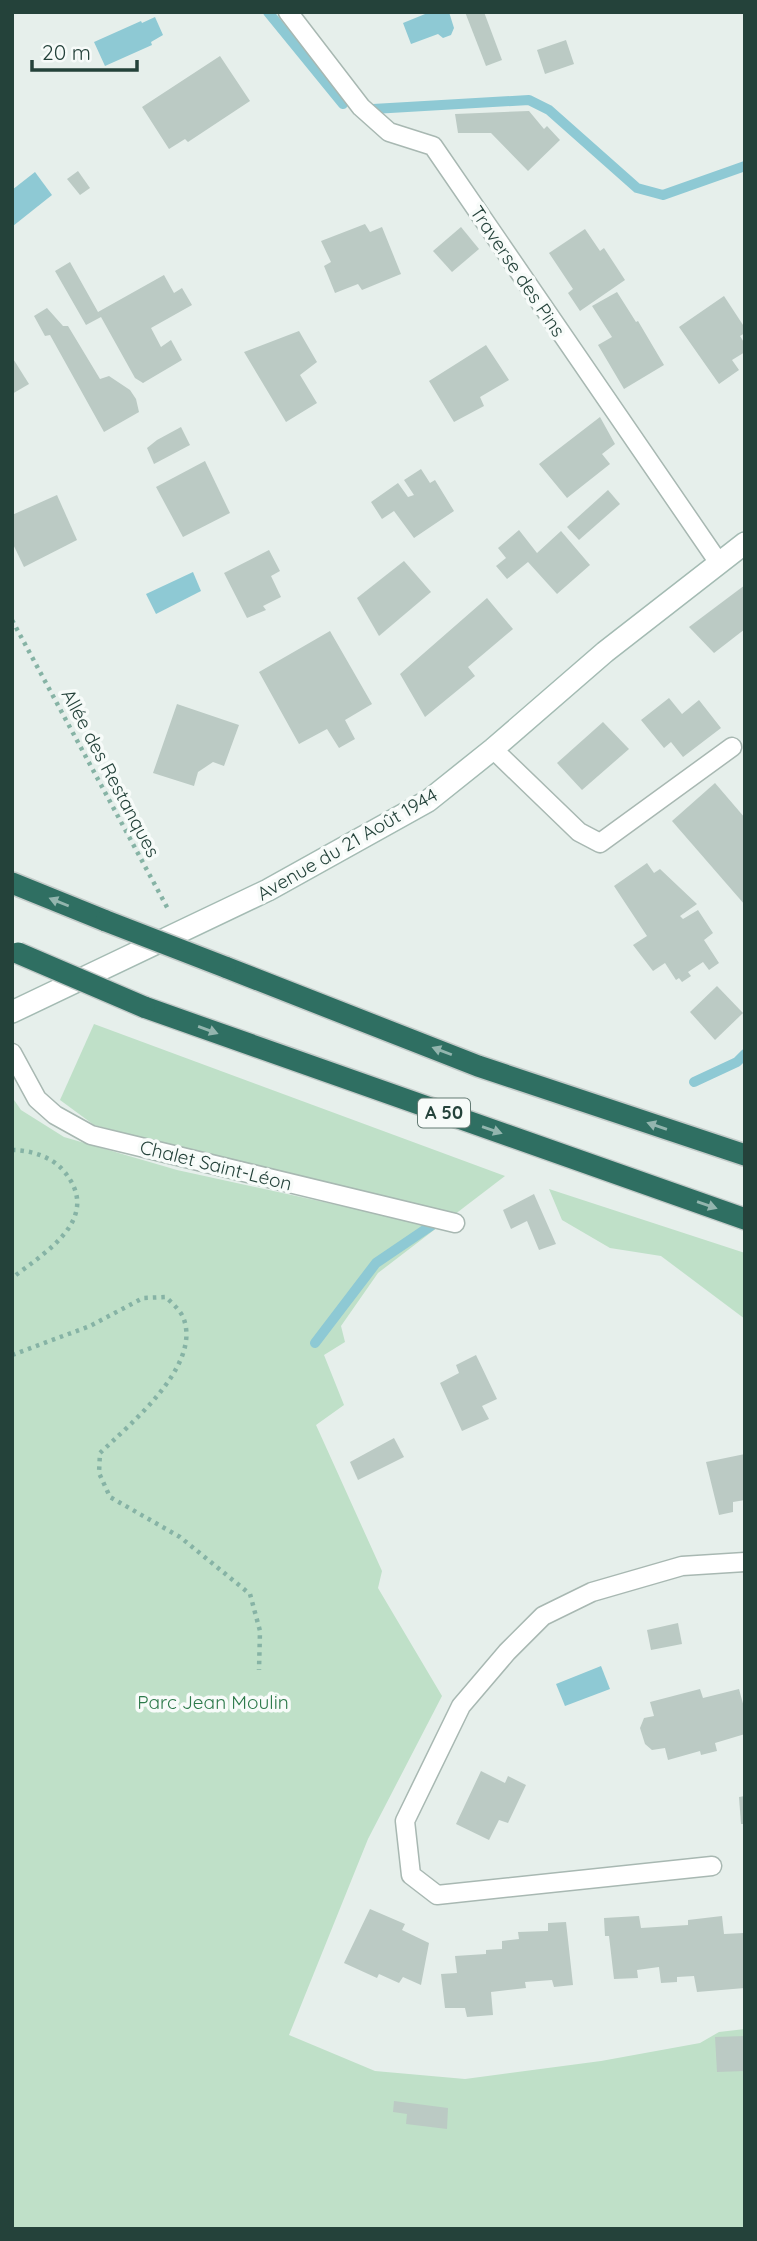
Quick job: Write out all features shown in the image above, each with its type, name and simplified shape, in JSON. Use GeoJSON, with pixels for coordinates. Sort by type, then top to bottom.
{"type":"FeatureCollection","features":[{"type":"Feature","properties":{"kind":"highway"},"geometry":{"type":"LineString","coordinates":[[12,883],[478,1066],[745,1155]]}},
{"type":"Feature","properties":{"kind":"highway","name":"A 50"},"geometry":{"type":"LineString","coordinates":[[15,952],[144,1007],[745,1219]]}},
{"type":"Feature","properties":{"kind":"main road","name":"Avenue du 21 Août 1944"},"geometry":{"type":"LineString","coordinates":[[12,1012],[268,890],[428,802],[605,652],[745,543]]}},
{"type":"Feature","properties":{"kind":"lane","name":"Traverse des Pins"},"geometry":{"type":"LineString","coordinates":[[288,12],[361,107],[389,132],[433,146],[719,563]]}},
{"type":"Feature","properties":{"kind":"lane"},"geometry":{"type":"LineString","coordinates":[[493,749],[579,832],[600,844],[732,747]]}},
{"type":"Feature","properties":{"kind":"lane","name":"Chalet Saint-Léon"},"geometry":{"type":"LineString","coordinates":[[12,1053],[37,1099],[55,1115],[91,1135],[454,1223]]}},
{"type":"Feature","properties":{"kind":"lane"},"geometry":{"type":"LineString","coordinates":[[712,1867],[437,1895],[411,1875],[404,1821],[461,1706],[507,1652],[543,1616],[592,1592],[669,1569],[745,1562]]}},
{"type":"Feature","properties":{"kind":"path","name":"Allée des Restanques"},"geometry":{"type":"LineString","coordinates":[[12,620],[172,916],[197,924]]}},
{"type":"Feature","properties":{"kind":"path"},"geometry":{"type":"LineString","coordinates":[[12,1150],[54,1160],[72,1181],[78,1204],[74,1221],[57,1244],[12,1278]]}},
{"type":"Feature","properties":{"kind":"path"},"geometry":{"type":"LineString","coordinates":[[12,1355],[90,1326],[143,1298],[166,1297],[183,1317],[187,1341],[172,1378],[147,1408],[100,1452],[99,1473],[110,1497],[180,1537],[250,1594],[260,1631],[258,1670]]}},
{"type":"Feature","properties":{"kind":"green space"},"geometry":{"type":"Polygon","coordinates":[[[94,1024],[505,1176],[450,1218],[94,1125],[60,1100],[94,1024]]]}},
{"type":"Feature","properties":{"kind":"green space","name":"Parc Jean Moulin"},"geometry":{"type":"Polygon","coordinates":[[[12,1097],[21,1110],[64,1137],[177,1170],[438,1227],[378,1273],[341,1326],[345,1342],[324,1355],[344,1405],[316,1425],[382,1571],[378,1588],[442,1696],[368,1839],[289,2035],[375,2071],[465,2079],[601,2061],[700,2043],[719,2032],[745,2029],[745,2229],[12,2229],[12,1097]]]}},
{"type":"Feature","properties":{"kind":"green space"},"geometry":{"type":"Polygon","coordinates":[[[549,1189],[745,1253],[745,1319],[661,1256],[610,1248],[562,1220],[549,1189]]]}},
{"type":"Feature","properties":{"kind":"water"},"geometry":{"type":"Polygon","coordinates":[[[430,12],[449,12],[454,28],[451,35],[443,38],[438,34],[411,44],[403,23],[430,12]]]}},
{"type":"Feature","properties":{"kind":"water"},"geometry":{"type":"Polygon","coordinates":[[[155,17],[163,35],[151,42],[152,45],[105,66],[94,42],[155,17]]]}},
{"type":"Feature","properties":{"kind":"water"},"geometry":{"type":"Polygon","coordinates":[[[35,172],[52,195],[13,226],[12,190],[35,172]]]}},
{"type":"Feature","properties":{"kind":"water"},"geometry":{"type":"Polygon","coordinates":[[[193,572],[201,591],[156,614],[146,594],[193,572]]]}},
{"type":"Feature","properties":{"kind":"water"},"geometry":{"type":"Polygon","coordinates":[[[601,1666],[610,1689],[565,1706],[556,1684],[601,1666]]]}},
{"type":"Feature","properties":{"kind":"building"},"geometry":{"type":"Polygon","coordinates":[[[465,12],[484,12],[502,60],[486,66],[465,12]]]}},
{"type":"Feature","properties":{"kind":"building"},"geometry":{"type":"Polygon","coordinates":[[[566,40],[574,64],[545,74],[537,50],[566,40]]]}},
{"type":"Feature","properties":{"kind":"building"},"geometry":{"type":"Polygon","coordinates":[[[220,56],[250,101],[188,142],[185,139],[169,149],[142,107],[220,56]]]}},
{"type":"Feature","properties":{"kind":"building"},"geometry":{"type":"Polygon","coordinates":[[[529,111],[544,129],[547,126],[560,140],[528,171],[491,133],[458,133],[455,114],[529,111]]]}},
{"type":"Feature","properties":{"kind":"building"},"geometry":{"type":"Polygon","coordinates":[[[78,171],[90,188],[80,195],[67,179],[78,171]]]}},
{"type":"Feature","properties":{"kind":"building"},"geometry":{"type":"Polygon","coordinates":[[[365,224],[370,232],[382,227],[401,274],[362,290],[358,284],[335,293],[324,266],[331,262],[321,241],[365,224]]]}},
{"type":"Feature","properties":{"kind":"building"},"geometry":{"type":"Polygon","coordinates":[[[461,227],[479,249],[452,272],[433,251],[461,227]]]}},
{"type":"Feature","properties":{"kind":"building"},"geometry":{"type":"Polygon","coordinates":[[[585,229],[600,251],[604,248],[625,280],[580,311],[568,293],[573,289],[549,253],[585,229]]]}},
{"type":"Feature","properties":{"kind":"building"},"geometry":{"type":"Polygon","coordinates":[[[70,262],[98,312],[164,275],[174,293],[182,288],[192,305],[151,328],[161,347],[171,340],[182,360],[143,383],[135,378],[101,317],[86,325],[55,271],[70,262]]]}},
{"type":"Feature","properties":{"kind":"building"},"geometry":{"type":"Polygon","coordinates":[[[617,292],[664,365],[624,389],[598,345],[612,337],[592,306],[617,292]]]}},
{"type":"Feature","properties":{"kind":"building"},"geometry":{"type":"Polygon","coordinates":[[[724,296],[745,328],[745,333],[740,336],[745,344],[745,352],[732,360],[739,370],[719,384],[679,327],[724,296]]]}},
{"type":"Feature","properties":{"kind":"building"},"geometry":{"type":"Polygon","coordinates":[[[47,308],[63,326],[68,326],[100,379],[109,376],[130,390],[136,399],[139,412],[104,432],[50,335],[45,336],[34,316],[47,308]]]}},
{"type":"Feature","properties":{"kind":"building"},"geometry":{"type":"Polygon","coordinates":[[[299,331],[317,362],[300,375],[317,403],[286,422],[244,352],[299,331]]]}},
{"type":"Feature","properties":{"kind":"building"},"geometry":{"type":"Polygon","coordinates":[[[486,345],[509,380],[480,397],[484,406],[454,422],[429,381],[486,345]]]}},
{"type":"Feature","properties":{"kind":"building"},"geometry":{"type":"Polygon","coordinates":[[[12,357],[29,384],[12,394],[12,357]]]}},
{"type":"Feature","properties":{"kind":"building"},"geometry":{"type":"Polygon","coordinates":[[[600,417],[615,444],[602,454],[610,464],[567,498],[539,464],[600,417]]]}},
{"type":"Feature","properties":{"kind":"building"},"geometry":{"type":"Polygon","coordinates":[[[181,427],[190,445],[154,464],[147,448],[181,427]]]}},
{"type":"Feature","properties":{"kind":"building"},"geometry":{"type":"Polygon","coordinates":[[[205,461],[230,513],[183,537],[156,487],[205,461]]]}},
{"type":"Feature","properties":{"kind":"building"},"geometry":{"type":"Polygon","coordinates":[[[421,469],[430,483],[435,480],[454,511],[414,538],[394,511],[382,519],[371,502],[398,483],[408,497],[414,495],[404,480],[421,469]]]}},
{"type":"Feature","properties":{"kind":"building"},"geometry":{"type":"Polygon","coordinates":[[[608,490],[620,504],[579,540],[567,527],[608,490]]]}},
{"type":"Feature","properties":{"kind":"building"},"geometry":{"type":"Polygon","coordinates":[[[57,495],[77,540],[24,567],[12,542],[12,515],[57,495]]]}},
{"type":"Feature","properties":{"kind":"building"},"geometry":{"type":"Polygon","coordinates":[[[519,530],[537,553],[561,531],[590,565],[557,594],[528,562],[507,579],[496,566],[506,558],[498,548],[519,530]]]}},
{"type":"Feature","properties":{"kind":"building"},"geometry":{"type":"Polygon","coordinates":[[[269,550],[280,571],[271,576],[281,597],[263,606],[266,610],[247,618],[224,573],[269,550]]]}},
{"type":"Feature","properties":{"kind":"building"},"geometry":{"type":"Polygon","coordinates":[[[404,561],[431,592],[379,636],[357,598],[404,561]]]}},
{"type":"Feature","properties":{"kind":"building"},"geometry":{"type":"Polygon","coordinates":[[[745,585],[745,629],[714,653],[689,627],[745,585]]]}},
{"type":"Feature","properties":{"kind":"building"},"geometry":{"type":"Polygon","coordinates":[[[487,598],[513,629],[468,667],[475,676],[425,717],[400,674],[487,598]]]}},
{"type":"Feature","properties":{"kind":"building"},"geometry":{"type":"Polygon","coordinates":[[[330,631],[372,704],[345,720],[355,739],[339,748],[327,729],[299,744],[259,672],[330,631]]]}},
{"type":"Feature","properties":{"kind":"building"},"geometry":{"type":"Polygon","coordinates":[[[669,698],[682,714],[699,700],[721,728],[683,757],[671,742],[664,748],[641,720],[669,698]]]}},
{"type":"Feature","properties":{"kind":"building"},"geometry":{"type":"Polygon","coordinates":[[[177,704],[239,725],[224,766],[213,762],[198,772],[194,786],[153,773],[177,704]]]}},
{"type":"Feature","properties":{"kind":"building"},"geometry":{"type":"Polygon","coordinates":[[[603,722],[629,749],[582,790],[557,763],[603,722]]]}},
{"type":"Feature","properties":{"kind":"building"},"geometry":{"type":"Polygon","coordinates":[[[715,783],[745,818],[745,905],[672,821],[715,783]]]}},
{"type":"Feature","properties":{"kind":"building"},"geometry":{"type":"Polygon","coordinates":[[[647,863],[654,873],[660,869],[697,904],[680,916],[683,919],[698,910],[713,933],[704,940],[719,963],[709,970],[703,962],[688,972],[691,976],[682,982],[679,978],[676,980],[665,963],[653,971],[633,945],[647,936],[614,886],[647,863]]]}},
{"type":"Feature","properties":{"kind":"building"},"geometry":{"type":"Polygon","coordinates":[[[717,986],[743,1013],[715,1040],[690,1012],[717,986]]]}},
{"type":"Feature","properties":{"kind":"building"},"geometry":{"type":"Polygon","coordinates":[[[534,1194],[556,1244],[539,1250],[527,1221],[511,1229],[503,1210],[534,1194]]]}},
{"type":"Feature","properties":{"kind":"building"},"geometry":{"type":"Polygon","coordinates":[[[476,1355],[497,1399],[482,1406],[489,1419],[462,1431],[440,1383],[459,1373],[456,1365],[476,1355]]]}},
{"type":"Feature","properties":{"kind":"building"},"geometry":{"type":"Polygon","coordinates":[[[394,1438],[404,1457],[358,1480],[350,1462],[394,1438]]]}},
{"type":"Feature","properties":{"kind":"building"},"geometry":{"type":"Polygon","coordinates":[[[745,1454],[745,1500],[733,1502],[733,1512],[719,1515],[706,1462],[745,1454]]]}},
{"type":"Feature","properties":{"kind":"building"},"geometry":{"type":"Polygon","coordinates":[[[678,1623],[682,1644],[651,1650],[647,1630],[678,1623]]]}},
{"type":"Feature","properties":{"kind":"building"},"geometry":{"type":"Polygon","coordinates":[[[700,1689],[703,1698],[739,1689],[745,1711],[745,1734],[715,1743],[717,1751],[701,1755],[700,1751],[668,1760],[665,1748],[652,1750],[645,1744],[640,1728],[644,1718],[654,1716],[650,1702],[700,1689]]]}},
{"type":"Feature","properties":{"kind":"building"},"geometry":{"type":"Polygon","coordinates":[[[481,1771],[505,1783],[508,1776],[526,1785],[508,1823],[499,1820],[489,1840],[456,1824],[481,1771]]]}},
{"type":"Feature","properties":{"kind":"building"},"geometry":{"type":"Polygon","coordinates":[[[745,1796],[745,1824],[741,1824],[739,1797],[745,1796]]]}},
{"type":"Feature","properties":{"kind":"building"},"geometry":{"type":"Polygon","coordinates":[[[370,1909],[405,1924],[402,1930],[429,1943],[421,1985],[403,1977],[399,1983],[379,1974],[377,1978],[344,1963],[370,1909]]]}},
{"type":"Feature","properties":{"kind":"building"},"geometry":{"type":"Polygon","coordinates":[[[639,1916],[641,1928],[688,1925],[688,1920],[722,1916],[724,1934],[744,1933],[745,1988],[697,1992],[694,1976],[677,1977],[677,1982],[661,1983],[659,1967],[637,1970],[638,1978],[614,1979],[604,1918],[639,1916]]]}},
{"type":"Feature","properties":{"kind":"building"},"geometry":{"type":"Polygon","coordinates":[[[566,1922],[573,1985],[554,1987],[552,1980],[525,1982],[526,1988],[491,1992],[493,2015],[467,2017],[465,2008],[445,2008],[441,1974],[457,1973],[455,1956],[486,1954],[486,1950],[502,1949],[502,1941],[519,1939],[518,1932],[548,1931],[548,1923],[566,1922]]]}},
{"type":"Feature","properties":{"kind":"building"},"geometry":{"type":"Polygon","coordinates":[[[745,2036],[745,2071],[717,2072],[715,2037],[745,2036]]]}},
{"type":"Feature","properties":{"kind":"building"},"geometry":{"type":"Polygon","coordinates":[[[394,2101],[448,2108],[447,2129],[406,2124],[407,2114],[393,2112],[394,2101]]]}},
{"type":"Feature","properties":{"kind":"waterway"},"geometry":{"type":"LineString","coordinates":[[268,12],[343,104]]}},
{"type":"Feature","properties":{"kind":"waterway"},"geometry":{"type":"LineString","coordinates":[[373,109],[529,100],[549,110],[637,188],[663,195],[745,166]]}},
{"type":"Feature","properties":{"kind":"waterway"},"geometry":{"type":"LineString","coordinates":[[694,1082],[737,1062],[745,1054]]}},
{"type":"Feature","properties":{"kind":"waterway"},"geometry":{"type":"LineString","coordinates":[[315,1343],[376,1263],[435,1223]]}}]}
